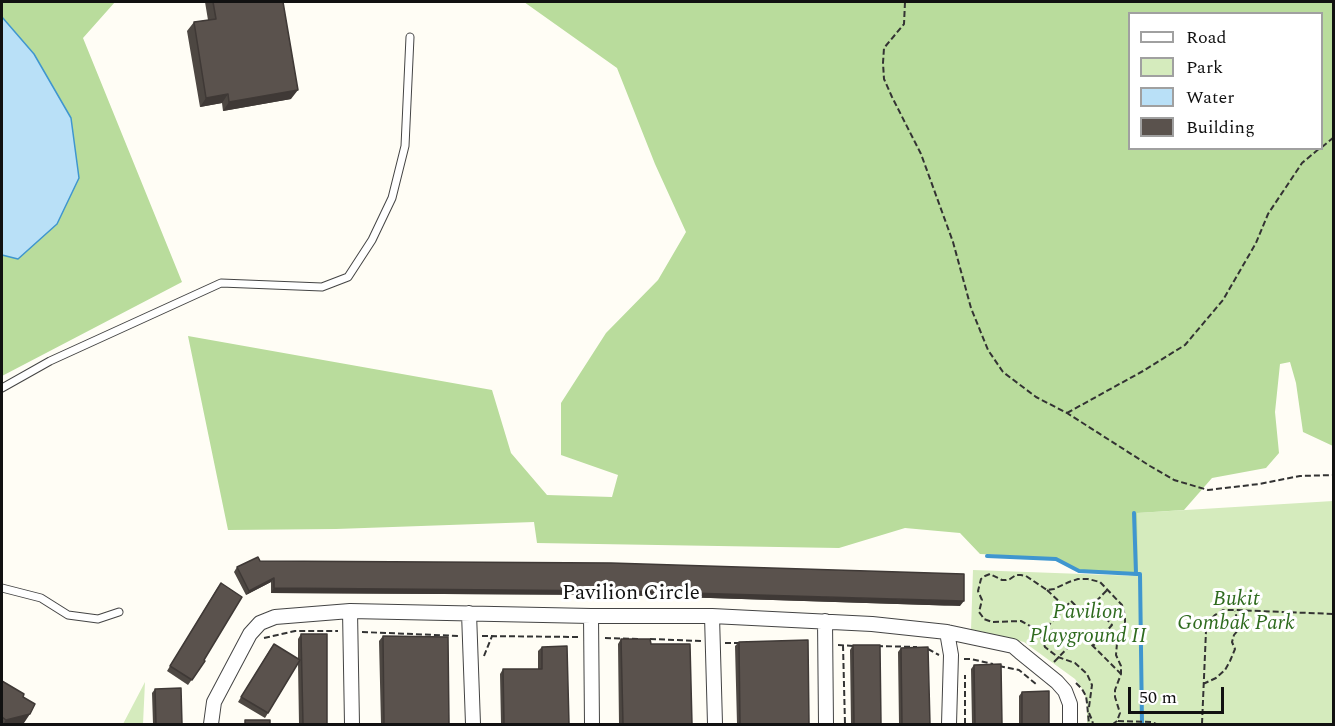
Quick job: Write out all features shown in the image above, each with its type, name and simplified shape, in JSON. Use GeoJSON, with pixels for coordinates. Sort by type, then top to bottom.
{"type":"FeatureCollection","features":[{"type":"Feature","properties":{"kind":"street","name":"Pavilion Circle"},"geometry":{"type":"LineString","coordinates":[[211,724],[214,702],[250,634],[260,623],[275,617],[350,610],[591,616],[712,616],[872,624],[947,632],[1013,646],[1065,691],[1070,704],[1070,724]]}},
{"type":"Feature","properties":{"kind":"street"},"geometry":{"type":"LineString","coordinates":[[350,610],[352,724]]}},
{"type":"Feature","properties":{"kind":"street"},"geometry":{"type":"LineString","coordinates":[[469,613],[473,724]]}},
{"type":"Feature","properties":{"kind":"street"},"geometry":{"type":"LineString","coordinates":[[591,616],[592,724]]}},
{"type":"Feature","properties":{"kind":"street"},"geometry":{"type":"LineString","coordinates":[[712,616],[715,724]]}},
{"type":"Feature","properties":{"kind":"street"},"geometry":{"type":"LineString","coordinates":[[825,621],[826,724]]}},
{"type":"Feature","properties":{"kind":"street"},"geometry":{"type":"LineString","coordinates":[[947,632],[951,655],[949,724]]}},
{"type":"Feature","properties":{"kind":"lane"},"geometry":{"type":"LineString","coordinates":[[2,388],[50,361],[221,283],[322,287],[348,277],[372,240],[392,198],[405,146],[410,37]]}},
{"type":"Feature","properties":{"kind":"lane"},"geometry":{"type":"LineString","coordinates":[[2,588],[41,598],[68,615],[98,618],[118,612]]}},
{"type":"Feature","properties":{"kind":"path"},"geometry":{"type":"LineString","coordinates":[[905,2],[904,24],[884,48],[884,79],[921,154],[953,242],[975,319],[988,350],[1004,372],[1036,396],[1174,480],[1208,490],[1260,484],[1300,476],[1334,475]]}},
{"type":"Feature","properties":{"kind":"path"},"geometry":{"type":"LineString","coordinates":[[1067,413],[1185,345],[1223,300],[1256,243],[1268,214],[1302,163],[1318,150]]}},
{"type":"Feature","properties":{"kind":"path"},"geometry":{"type":"LineString","coordinates":[[1065,607],[1047,590],[1026,576],[1016,575],[1002,580],[990,574],[981,579],[979,584],[978,591],[982,600],[979,612],[984,619],[992,622],[1022,621],[1034,628],[1045,647],[1059,657],[1075,663],[1087,674],[1092,685],[1089,711],[1093,724]]}},
{"type":"Feature","properties":{"kind":"path"},"geometry":{"type":"LineString","coordinates":[[1047,590],[1054,590],[1078,579],[1088,579],[1100,582],[1122,605],[1125,624],[1117,643],[1116,655],[1121,666],[1121,674],[1115,690],[1120,713],[1113,724]]}},
{"type":"Feature","properties":{"kind":"path"},"geometry":{"type":"LineString","coordinates":[[1040,635],[1071,601],[1084,614],[1108,590]]}},
{"type":"Feature","properties":{"kind":"path"},"geometry":{"type":"LineString","coordinates":[[1093,604],[1112,625],[1093,646]]}},
{"type":"Feature","properties":{"kind":"path"},"geometry":{"type":"LineString","coordinates":[[1202,724],[1206,631],[1210,620],[1223,610],[1334,614]]}},
{"type":"Feature","properties":{"kind":"path"},"geometry":{"type":"LineString","coordinates":[[1203,684],[1225,670],[1233,654],[1235,649],[1232,642],[1238,630],[1234,610]]}},
{"type":"Feature","properties":{"kind":"path"},"geometry":{"type":"LineString","coordinates":[[1048,626],[1069,646]]}},
{"type":"Feature","properties":{"kind":"path"},"geometry":{"type":"LineString","coordinates":[[257,642],[267,637],[295,631],[351,631],[747,643]]}},
{"type":"Feature","properties":{"kind":"path"},"geometry":{"type":"LineString","coordinates":[[1052,664],[1081,634],[1121,674]]}},
{"type":"Feature","properties":{"kind":"path"},"geometry":{"type":"LineString","coordinates":[[826,643],[864,646]]}},
{"type":"Feature","properties":{"kind":"path"},"geometry":{"type":"LineString","coordinates":[[843,645],[845,724]]}},
{"type":"Feature","properties":{"kind":"path"},"geometry":{"type":"LineString","coordinates":[[875,646],[918,648]]}},
{"type":"Feature","properties":{"kind":"path"},"geometry":{"type":"LineString","coordinates":[[926,648],[938,655],[961,656],[965,660],[970,659],[1019,670],[1038,685]]}},
{"type":"Feature","properties":{"kind":"path"},"geometry":{"type":"LineString","coordinates":[[964,724],[965,671]]}},
{"type":"Feature","properties":{"kind":"path"},"geometry":{"type":"LineString","coordinates":[[1117,721],[1145,721],[1156,724]]}},
{"type":"Feature","properties":{"kind":"green space"},"geometry":{"type":"Polygon","coordinates":[[[2,2],[115,2],[83,38],[182,282],[2,376],[2,255],[18,258],[34,54],[2,17],[2,2]]]}},
{"type":"Feature","properties":{"kind":"green space"},"geometry":{"type":"Polygon","coordinates":[[[524,2],[1333,2],[1333,446],[1303,432],[1296,383],[1290,362],[1280,364],[1275,412],[1279,453],[1266,468],[1212,478],[1184,510],[1137,513],[1138,576],[1079,570],[1056,558],[980,554],[960,533],[905,528],[839,548],[537,543],[534,522],[336,529],[228,530],[188,336],[492,390],[511,453],[547,495],[612,497],[618,475],[561,455],[561,403],[606,333],[658,280],[686,232],[655,164],[617,68],[524,2]]]}},
{"type":"Feature","properties":{"kind":"green space","name":"Bukit Gombak Park"},"geometry":{"type":"Polygon","coordinates":[[[1333,501],[1333,724],[1087,724],[1087,701],[1075,679],[1024,642],[971,630],[973,570],[1137,576],[1137,513],[1333,501]]]}},
{"type":"Feature","properties":{"kind":"green space"},"geometry":{"type":"Polygon","coordinates":[[[145,682],[143,724],[123,724],[145,682]]]}},
{"type":"Feature","properties":{"kind":"water"},"geometry":{"type":"Polygon","coordinates":[[[2,17],[34,54],[71,118],[79,178],[57,224],[18,259],[2,255],[2,17]]]}},
{"type":"Feature","properties":{"kind":"building"},"geometry":{"type":"Polygon","coordinates":[[[213,2],[283,2],[298,90],[229,102],[228,94],[206,98],[194,22],[216,19],[213,2]]]}},
{"type":"Feature","properties":{"kind":"building"},"geometry":{"type":"Polygon","coordinates":[[[258,557],[260,561],[611,563],[964,574],[964,601],[620,591],[274,588],[274,578],[249,591],[237,567],[258,557]]]}},
{"type":"Feature","properties":{"kind":"building"},"geometry":{"type":"Polygon","coordinates":[[[221,583],[242,597],[192,680],[170,666],[221,583]]]}},
{"type":"Feature","properties":{"kind":"building"},"geometry":{"type":"Polygon","coordinates":[[[301,634],[327,634],[327,724],[303,724],[301,634]]]}},
{"type":"Feature","properties":{"kind":"building"},"geometry":{"type":"Polygon","coordinates":[[[383,636],[448,637],[449,724],[384,724],[383,636]]]}},
{"type":"Feature","properties":{"kind":"building"},"geometry":{"type":"Polygon","coordinates":[[[621,639],[650,639],[651,644],[690,644],[692,724],[623,724],[621,639]]]}},
{"type":"Feature","properties":{"kind":"building"},"geometry":{"type":"Polygon","coordinates":[[[808,640],[809,724],[740,724],[739,642],[808,640]]]}},
{"type":"Feature","properties":{"kind":"building"},"geometry":{"type":"Polygon","coordinates":[[[274,644],[300,660],[268,713],[241,697],[274,644]]]}},
{"type":"Feature","properties":{"kind":"building"},"geometry":{"type":"Polygon","coordinates":[[[853,645],[880,645],[881,724],[854,724],[853,645]]]}},
{"type":"Feature","properties":{"kind":"building"},"geometry":{"type":"Polygon","coordinates":[[[567,646],[569,724],[504,724],[503,669],[542,669],[542,647],[567,646]]]}},
{"type":"Feature","properties":{"kind":"building"},"geometry":{"type":"Polygon","coordinates":[[[928,647],[930,724],[902,724],[901,648],[928,647]]]}},
{"type":"Feature","properties":{"kind":"building"},"geometry":{"type":"Polygon","coordinates":[[[1001,664],[1002,724],[975,724],[974,665],[1001,664]]]}},
{"type":"Feature","properties":{"kind":"building"},"geometry":{"type":"Polygon","coordinates":[[[2,681],[24,694],[23,697],[35,704],[30,714],[6,720],[2,717],[2,681]]]}},
{"type":"Feature","properties":{"kind":"building"},"geometry":{"type":"Polygon","coordinates":[[[181,688],[182,724],[156,724],[155,689],[181,688]]]}},
{"type":"Feature","properties":{"kind":"building"},"geometry":{"type":"Polygon","coordinates":[[[1049,691],[1049,724],[1022,724],[1022,692],[1049,691]]]}},
{"type":"Feature","properties":{"kind":"building"},"geometry":{"type":"Polygon","coordinates":[[[245,720],[270,720],[270,724],[245,724],[245,720]]]}},
{"type":"Feature","properties":{"kind":"waterway"},"geometry":{"type":"LineString","coordinates":[[1134,513],[1136,574]]}},
{"type":"Feature","properties":{"kind":"waterway"},"geometry":{"type":"LineString","coordinates":[[987,556],[1056,559],[1079,571],[1137,574]]}},
{"type":"Feature","properties":{"kind":"waterway"},"geometry":{"type":"LineString","coordinates":[[1138,574],[1140,574],[1142,724]]}},
{"type":"Feature","properties":{"kind":"park label","name":"Pavilion Playground II"},"geometry":{"type":"Point","coordinates":[1088,626]}}]}
